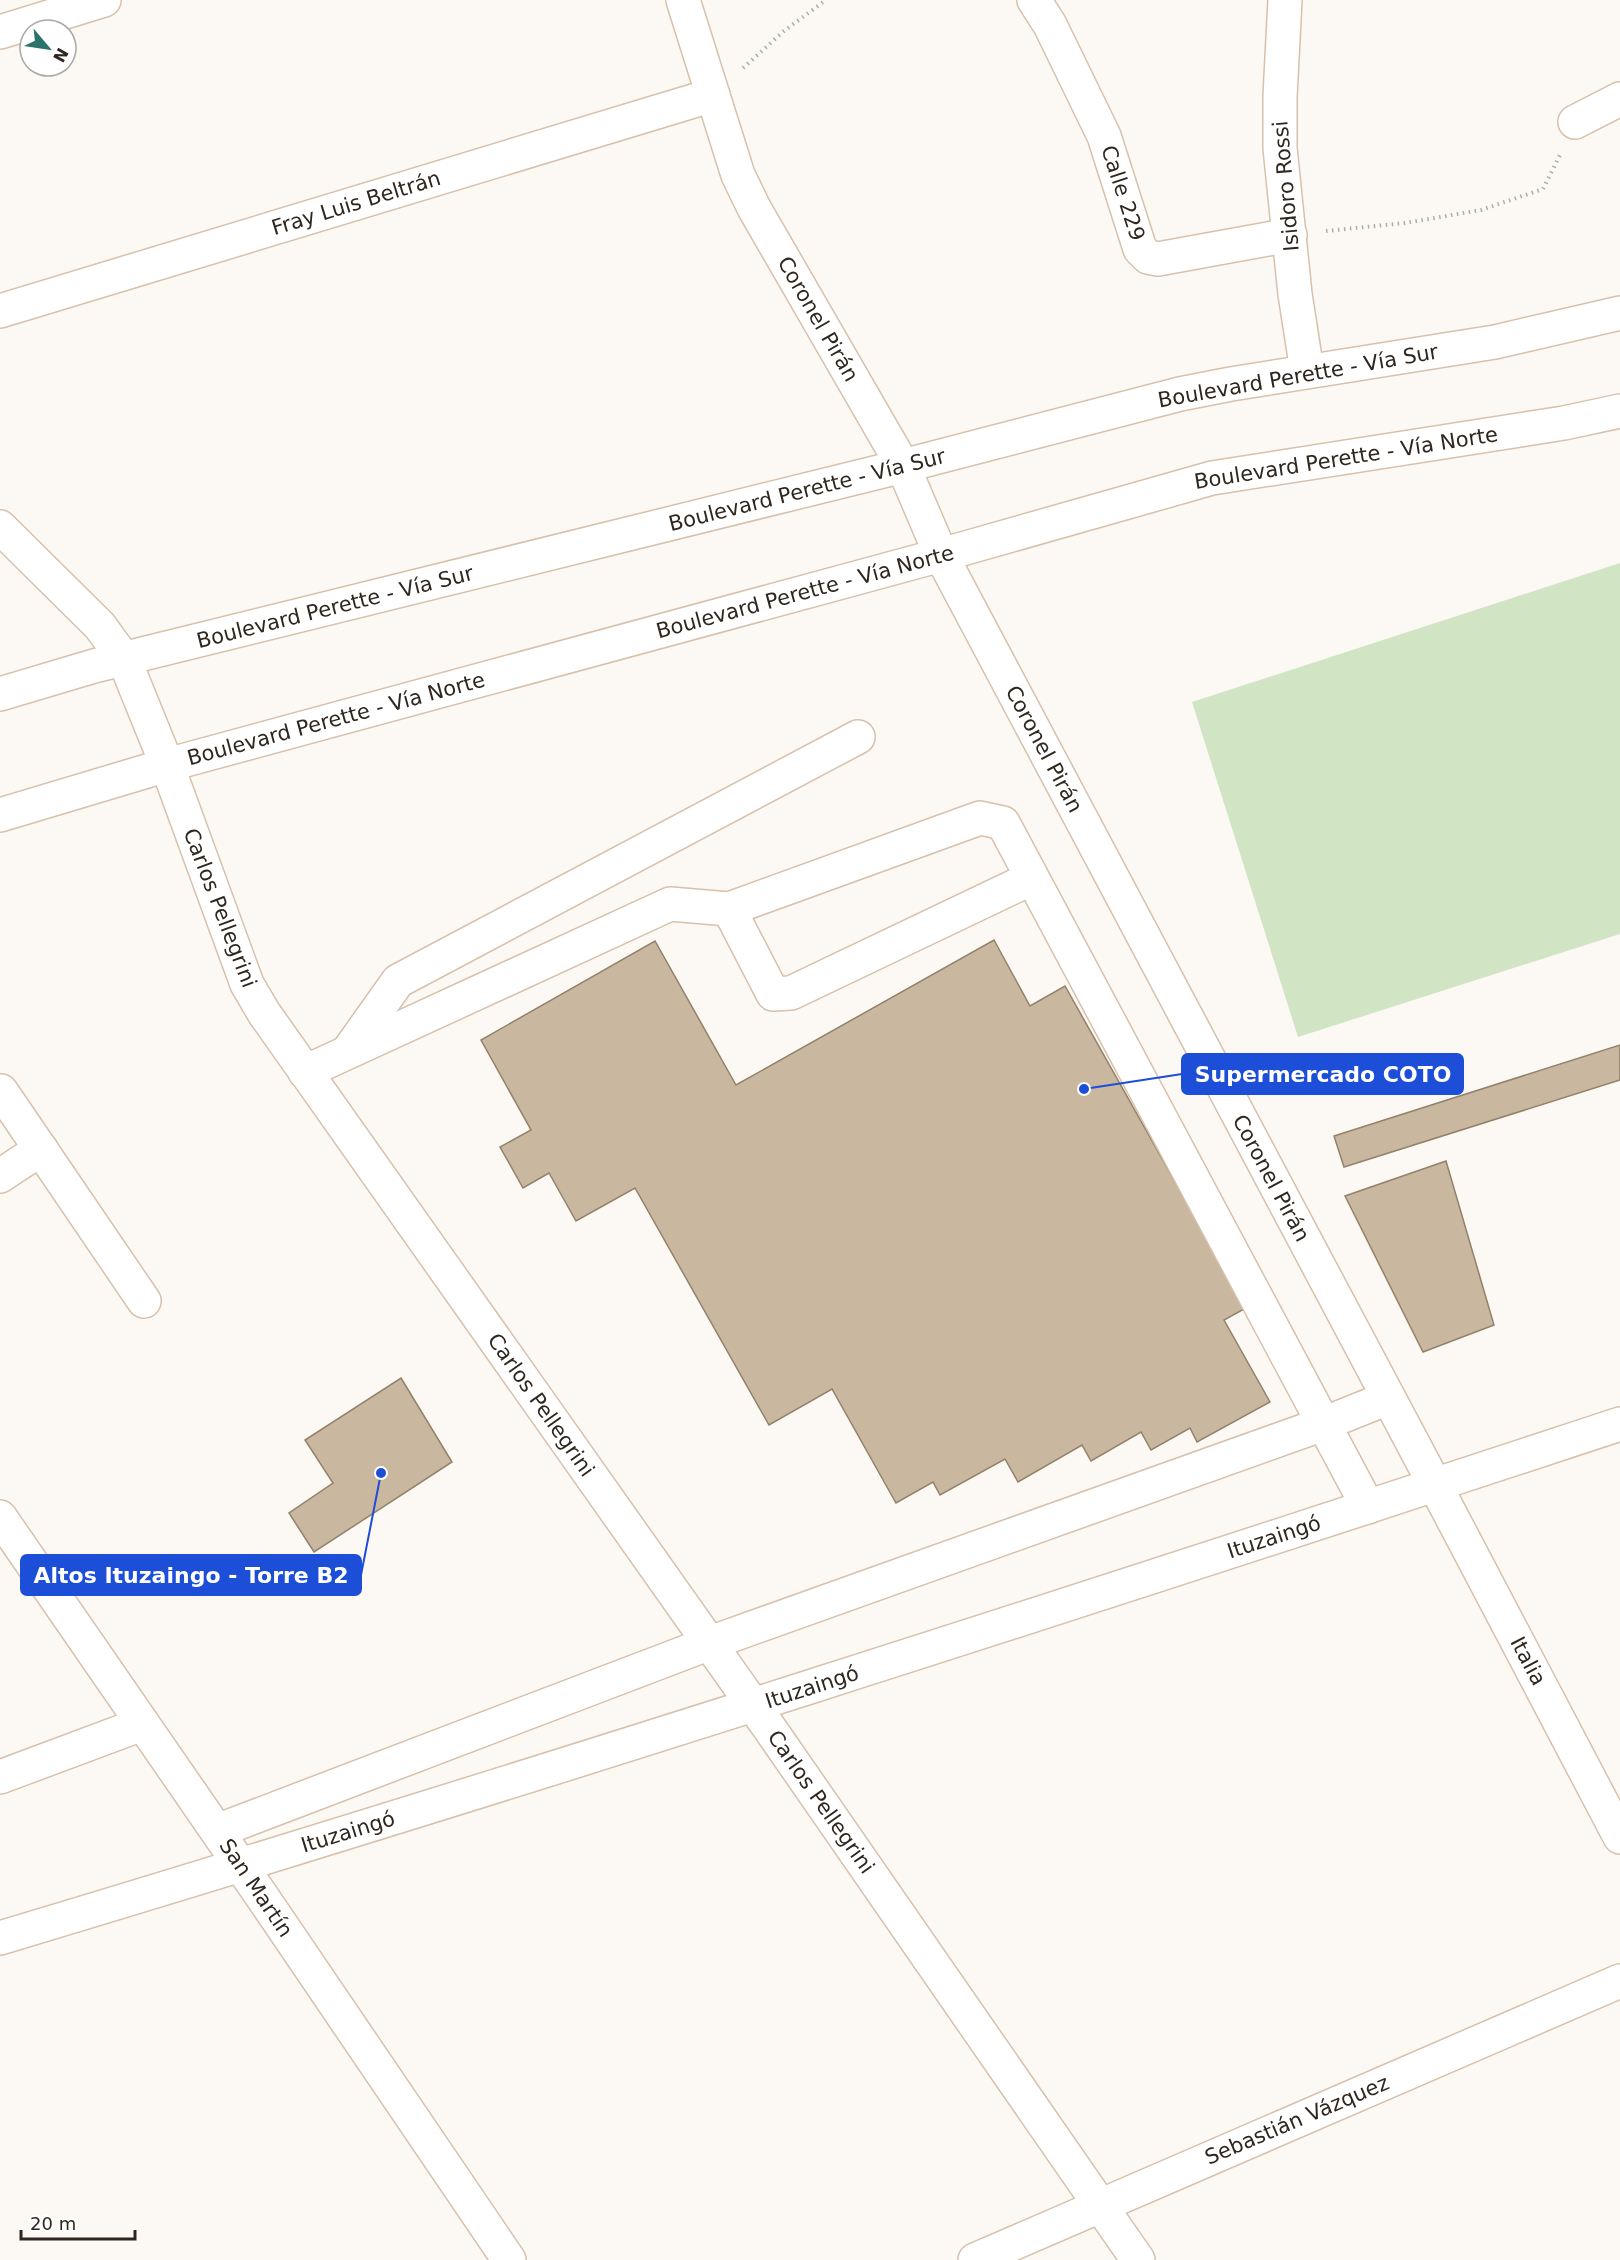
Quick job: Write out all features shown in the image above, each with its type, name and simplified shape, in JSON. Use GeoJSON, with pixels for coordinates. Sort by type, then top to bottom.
{"type":"FeatureCollection","features":[{"type":"Feature","properties":{"kind":"street"},"geometry":{"type":"LineString","coordinates":[[0,32],[104,0]]}},
{"type":"Feature","properties":{"kind":"street","name":"Coronel Pirán"},"geometry":{"type":"LineString","coordinates":[[683,0],[738,175],[754,208],[903,466],[941,555],[1436,1485]]}},
{"type":"Feature","properties":{"kind":"street","name":"Calle 229"},"geometry":{"type":"LineString","coordinates":[[1034,0],[1050,25],[1104,136],[1140,249],[1148,257],[1158,260],[1290,235]]}},
{"type":"Feature","properties":{"kind":"street","name":"Isidoro Rossi"},"geometry":{"type":"LineString","coordinates":[[1285,0],[1280,148],[1295,294],[1307,371]]}},
{"type":"Feature","properties":{"kind":"street","name":"Fray Luis Beltrán"},"geometry":{"type":"LineString","coordinates":[[0,311],[713,95]]}},
{"type":"Feature","properties":{"kind":"street"},"geometry":{"type":"LineString","coordinates":[[1575,122],[1620,99]]}},
{"type":"Feature","properties":{"kind":"street","name":"Boulevard Perette - Vía Sur"},"geometry":{"type":"LineString","coordinates":[[0,694],[124,659],[903,466],[1180,394],[1307,371],[1495,342],[1620,313]]}},
{"type":"Feature","properties":{"kind":"street","name":"Boulevard Perette - Vía Norte"},"geometry":{"type":"LineString","coordinates":[[0,815],[166,765],[941,555],[1212,478],[1564,423],[1620,411]]}},
{"type":"Feature","properties":{"kind":"street","name":"Carlos Pellegrini"},"geometry":{"type":"LineString","coordinates":[[0,527],[100,626],[124,659],[247,984],[264,1013],[710,1643],[1138,2260]]}},
{"type":"Feature","properties":{"kind":"street"},"geometry":{"type":"LineString","coordinates":[[348,1052],[398,981],[858,737]]}},
{"type":"Feature","properties":{"kind":"street"},"geometry":{"type":"LineString","coordinates":[[305,1072],[670,904],[729,909],[980,818],[1003,823],[1368,1507]]}},
{"type":"Feature","properties":{"kind":"street"},"geometry":{"type":"LineString","coordinates":[[729,909],[773,994],[791,993],[1032,878]]}},
{"type":"Feature","properties":{"kind":"street"},"geometry":{"type":"LineString","coordinates":[[1,1091],[144,1301]]}},
{"type":"Feature","properties":{"kind":"street"},"geometry":{"type":"LineString","coordinates":[[0,1176],[41,1149]]}},
{"type":"Feature","properties":{"kind":"street"},"geometry":{"type":"LineString","coordinates":[[217,1831],[710,1643],[1323,1424],[1388,1398]]}},
{"type":"Feature","properties":{"kind":"street","name":"Ituzaingó"},"geometry":{"type":"LineString","coordinates":[[0,1938],[241,1866],[753,1706],[1620,1424]]}},
{"type":"Feature","properties":{"kind":"street","name":"Italia"},"geometry":{"type":"LineString","coordinates":[[1436,1485],[1620,1837]]}},
{"type":"Feature","properties":{"kind":"street","name":"San Martín"},"geometry":{"type":"LineString","coordinates":[[0,1517],[509,2260]]}},
{"type":"Feature","properties":{"kind":"street"},"geometry":{"type":"LineString","coordinates":[[0,1777],[142,1724]]}},
{"type":"Feature","properties":{"kind":"street","name":"Sebastián Vázquez"},"geometry":{"type":"LineString","coordinates":[[975,2260],[1620,1981]]}},
{"type":"Feature","properties":{"kind":"path"},"geometry":{"type":"LineString","coordinates":[[713,95],[784,31],[826,0]]}},
{"type":"Feature","properties":{"kind":"path"},"geometry":{"type":"LineString","coordinates":[[1290,235],[1405,223],[1481,210],[1543,189],[1575,122]]}},
{"type":"Feature","properties":{"kind":"green space"},"geometry":{"type":"Polygon","coordinates":[[[1620,563],[1620,934],[1298,1037],[1192,702],[1620,563]]]}},
{"type":"Feature","properties":{"kind":"building"},"geometry":{"type":"Polygon","coordinates":[[[994,940],[1030,1006],[1065,986],[1246,1308],[1224,1320],[1270,1402],[1197,1442],[1190,1428],[1151,1450],[1141,1432],[1091,1461],[1082,1445],[1018,1482],[1005,1459],[940,1495],[933,1482],[896,1503],[832,1389],[769,1425],[635,1188],[576,1221],[549,1173],[523,1188],[500,1147],[531,1130],[481,1040],[655,941],[736,1085],[994,940]]]}},
{"type":"Feature","properties":{"kind":"building"},"geometry":{"type":"Polygon","coordinates":[[[1620,1045],[1620,1080],[1344,1167],[1334,1136],[1620,1045]]]}},
{"type":"Feature","properties":{"kind":"building"},"geometry":{"type":"Polygon","coordinates":[[[1446,1161],[1494,1325],[1423,1352],[1345,1196],[1446,1161]]]}},
{"type":"Feature","properties":{"kind":"building"},"geometry":{"type":"Polygon","coordinates":[[[401,1378],[452,1462],[314,1552],[289,1513],[333,1483],[305,1440],[401,1378]]]}},
{"type":"Feature","properties":{"kind":"place","name":"Supermercado COTO"},"geometry":{"type":"Point","coordinates":[1084,1089]}},
{"type":"Feature","properties":{"kind":"place","name":"Altos Ituzaingo - Torre B2"},"geometry":{"type":"Point","coordinates":[381,1473]}}]}
